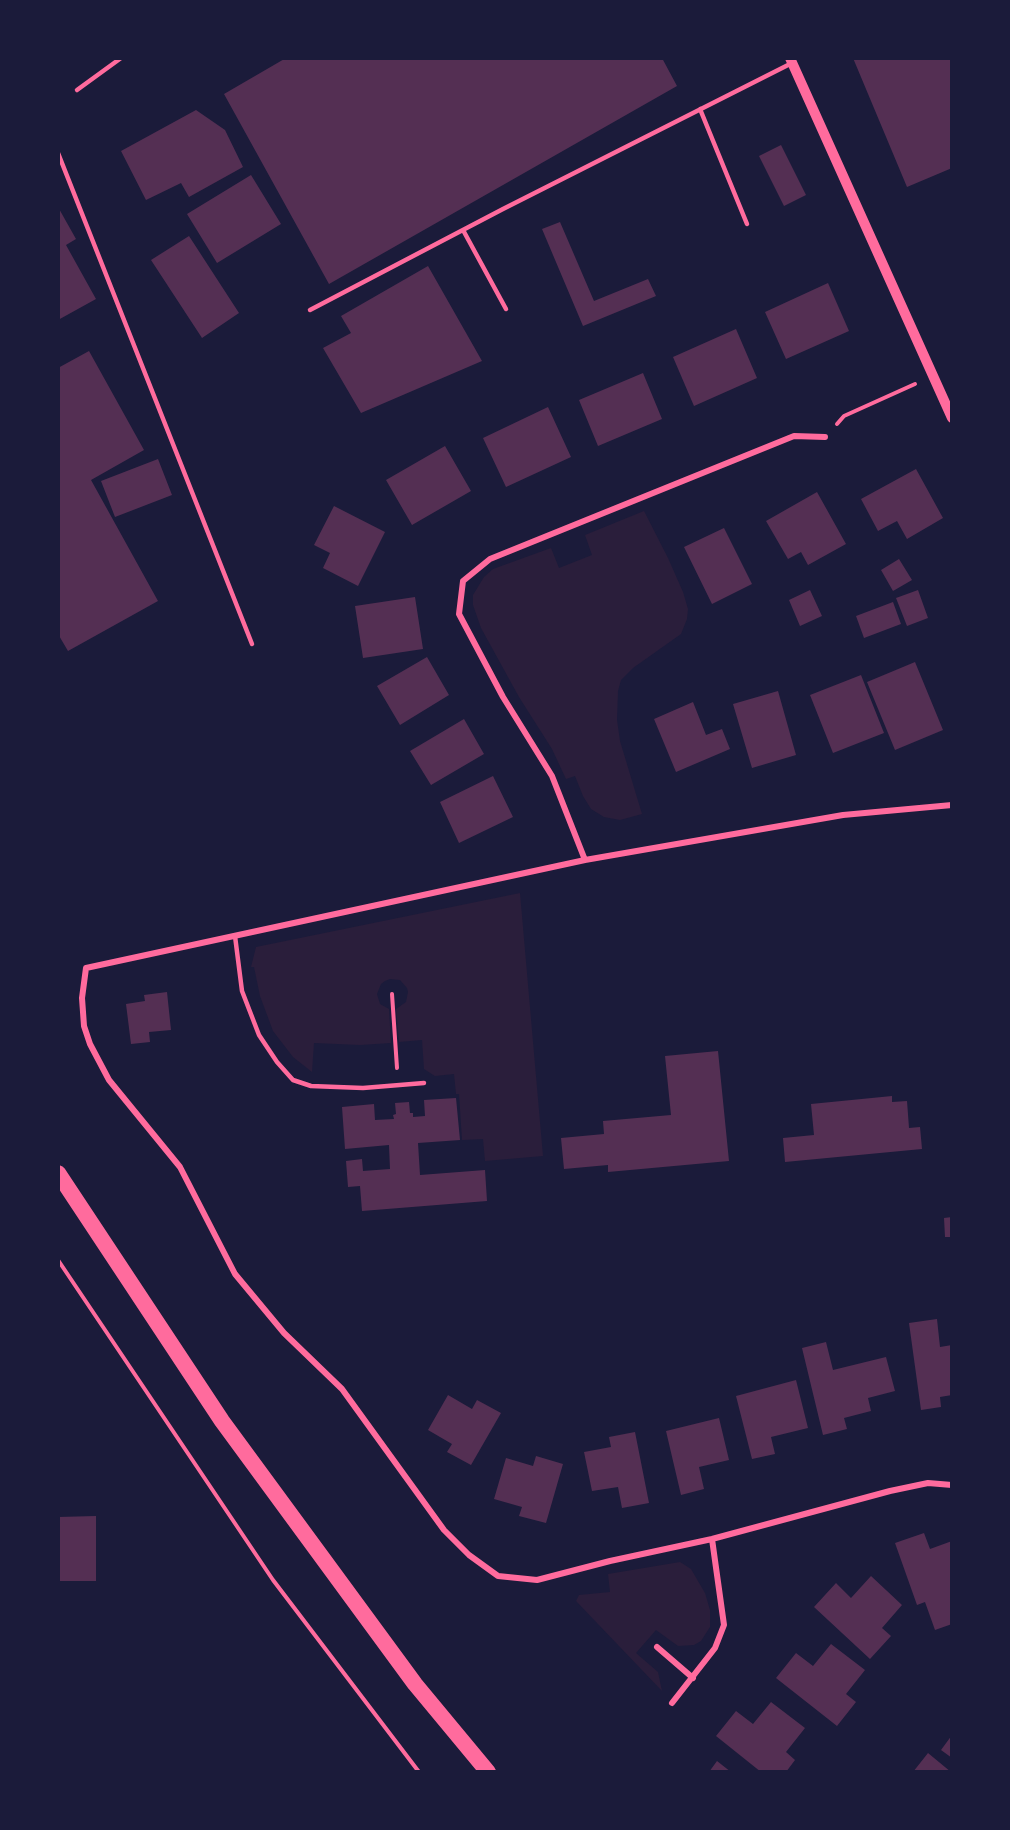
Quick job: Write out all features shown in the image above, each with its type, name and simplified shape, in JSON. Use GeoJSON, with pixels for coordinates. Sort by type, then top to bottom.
{"type":"FeatureCollection","features":[{"type":"Feature","properties":{"kind":"highway"},"geometry":{"type":"LineString","coordinates":[[58,1173],[222,1421],[415,1684],[488,1772]]}},
{"type":"Feature","properties":{"kind":"street"},"geometry":{"type":"LineString","coordinates":[[791,61],[951,418]]}},
{"type":"Feature","properties":{"kind":"street"},"geometry":{"type":"LineString","coordinates":[[585,860],[552,776],[503,697],[459,614],[463,581],[490,559],[794,436],[825,437]]}},
{"type":"Feature","properties":{"kind":"street"},"geometry":{"type":"LineString","coordinates":[[951,805],[843,815],[585,860],[86,968],[82,998],[84,1026],[90,1044],[109,1080],[180,1167],[235,1274],[284,1333],[342,1389],[444,1530],[469,1555],[498,1576],[537,1580],[610,1561],[712,1539],[890,1491],[928,1483],[951,1485]]}},
{"type":"Feature","properties":{"kind":"street"},"geometry":{"type":"LineString","coordinates":[[672,1703],[715,1648],[724,1625],[712,1539]]}},
{"type":"Feature","properties":{"kind":"street"},"geometry":{"type":"LineString","coordinates":[[657,1647],[693,1678]]}},
{"type":"Feature","properties":{"kind":"lane"},"geometry":{"type":"LineString","coordinates":[[77,90],[121,58]]}},
{"type":"Feature","properties":{"kind":"lane"},"geometry":{"type":"LineString","coordinates":[[310,310],[791,61]]}},
{"type":"Feature","properties":{"kind":"lane"},"geometry":{"type":"LineString","coordinates":[[700,109],[747,224]]}},
{"type":"Feature","properties":{"kind":"lane"},"geometry":{"type":"LineString","coordinates":[[58,153],[252,644]]}},
{"type":"Feature","properties":{"kind":"lane"},"geometry":{"type":"LineString","coordinates":[[463,230],[506,309]]}},
{"type":"Feature","properties":{"kind":"lane"},"geometry":{"type":"LineString","coordinates":[[235,936],[242,991],[259,1035],[277,1062],[293,1080],[311,1086],[363,1088],[424,1083]]}},
{"type":"Feature","properties":{"kind":"path"},"geometry":{"type":"LineString","coordinates":[[844,416],[907,387]]}},
{"type":"Feature","properties":{"kind":"path"},"geometry":{"type":"LineString","coordinates":[[392,994],[395,1042]]}},
{"type":"Feature","properties":{"kind":"path"},"geometry":{"type":"LineString","coordinates":[[58,1260],[273,1580],[419,1772]]}},
{"type":"Feature","properties":{"kind":"shaded area"},"geometry":{"type":"Polygon","coordinates":[[[644,511],[668,558],[688,609],[681,634],[633,668],[621,680],[618,691],[617,720],[620,741],[642,814],[620,820],[604,817],[591,809],[575,776],[566,779],[552,749],[519,697],[481,628],[473,605],[473,595],[484,577],[493,569],[551,548],[559,568],[592,555],[585,535],[644,511]]]}},
{"type":"Feature","properties":{"kind":"shaded area"},"geometry":{"type":"Polygon","coordinates":[[[520,893],[543,1156],[485,1161],[483,1139],[462,1140],[459,1094],[456,1094],[454,1074],[435,1076],[424,1069],[422,1040],[399,1042],[396,1009],[406,1002],[408,992],[400,980],[385,981],[381,984],[377,994],[380,1004],[389,1009],[391,1043],[360,1045],[314,1043],[312,1072],[293,1057],[273,1031],[260,996],[254,967],[251,967],[256,947],[520,893]]]}},
{"type":"Feature","properties":{"kind":"shaded area"},"geometry":{"type":"Polygon","coordinates":[[[680,1562],[691,1569],[705,1593],[710,1610],[710,1627],[701,1641],[694,1645],[678,1646],[656,1630],[636,1653],[658,1672],[662,1691],[576,1601],[579,1595],[610,1592],[608,1574],[680,1562]]]}},
{"type":"Feature","properties":{"kind":"building"},"geometry":{"type":"Polygon","coordinates":[[[286,58],[662,58],[677,86],[329,284],[224,94],[286,58]]]}},
{"type":"Feature","properties":{"kind":"building"},"geometry":{"type":"Polygon","coordinates":[[[853,58],[952,58],[952,168],[907,187],[853,58]]]}},
{"type":"Feature","properties":{"kind":"building"},"geometry":{"type":"Polygon","coordinates":[[[196,110],[225,130],[243,167],[189,197],[181,183],[146,200],[121,151],[196,110]]]}},
{"type":"Feature","properties":{"kind":"building"},"geometry":{"type":"Polygon","coordinates":[[[781,145],[806,195],[784,206],[759,156],[781,145]]]}},
{"type":"Feature","properties":{"kind":"building"},"geometry":{"type":"Polygon","coordinates":[[[251,175],[281,224],[217,263],[187,214],[251,175]]]}},
{"type":"Feature","properties":{"kind":"building"},"geometry":{"type":"Polygon","coordinates":[[[58,207],[76,239],[66,245],[96,299],[58,320],[58,207]]]}},
{"type":"Feature","properties":{"kind":"building"},"geometry":{"type":"Polygon","coordinates":[[[560,222],[594,301],[648,279],[656,296],[583,326],[542,229],[560,222]]]}},
{"type":"Feature","properties":{"kind":"building"},"geometry":{"type":"Polygon","coordinates":[[[189,236],[239,313],[202,338],[151,260],[189,236]]]}},
{"type":"Feature","properties":{"kind":"building"},"geometry":{"type":"Polygon","coordinates":[[[428,266],[482,361],[361,413],[323,348],[351,333],[341,316],[428,266]]]}},
{"type":"Feature","properties":{"kind":"building"},"geometry":{"type":"Polygon","coordinates":[[[828,283],[849,331],[786,359],[765,312],[828,283]]]}},
{"type":"Feature","properties":{"kind":"building"},"geometry":{"type":"Polygon","coordinates":[[[736,329],[757,378],[694,406],[673,357],[736,329]]]}},
{"type":"Feature","properties":{"kind":"building"},"geometry":{"type":"Polygon","coordinates":[[[89,351],[144,450],[91,480],[158,601],[68,651],[58,634],[58,368],[89,351]]]}},
{"type":"Feature","properties":{"kind":"building"},"geometry":{"type":"Polygon","coordinates":[[[643,373],[662,419],[598,446],[579,400],[643,373]]]}},
{"type":"Feature","properties":{"kind":"building"},"geometry":{"type":"Polygon","coordinates":[[[548,407],[571,457],[506,487],[483,438],[548,407]]]}},
{"type":"Feature","properties":{"kind":"building"},"geometry":{"type":"Polygon","coordinates":[[[445,446],[471,491],[412,525],[386,480],[445,446]]]}},
{"type":"Feature","properties":{"kind":"building"},"geometry":{"type":"Polygon","coordinates":[[[158,459],[172,495],[115,517],[101,481],[158,459]]]}},
{"type":"Feature","properties":{"kind":"building"},"geometry":{"type":"Polygon","coordinates":[[[916,469],[943,518],[907,539],[897,521],[878,531],[861,499],[916,469]]]}},
{"type":"Feature","properties":{"kind":"building"},"geometry":{"type":"Polygon","coordinates":[[[817,492],[846,544],[808,565],[801,552],[788,559],[766,521],[817,492]]]}},
{"type":"Feature","properties":{"kind":"building"},"geometry":{"type":"Polygon","coordinates":[[[334,506],[385,532],[358,586],[323,568],[330,553],[314,545],[334,506]]]}},
{"type":"Feature","properties":{"kind":"building"},"geometry":{"type":"Polygon","coordinates":[[[724,528],[752,584],[712,604],[684,547],[724,528]]]}},
{"type":"Feature","properties":{"kind":"building"},"geometry":{"type":"Polygon","coordinates":[[[899,559],[912,580],[893,591],[881,570],[899,559]]]}},
{"type":"Feature","properties":{"kind":"building"},"geometry":{"type":"Polygon","coordinates":[[[810,590],[822,616],[800,626],[789,600],[810,590]]]}},
{"type":"Feature","properties":{"kind":"building"},"geometry":{"type":"Polygon","coordinates":[[[918,590],[928,618],[907,626],[896,598],[918,590]]]}},
{"type":"Feature","properties":{"kind":"building"},"geometry":{"type":"Polygon","coordinates":[[[415,597],[423,649],[363,658],[355,606],[415,597]]]}},
{"type":"Feature","properties":{"kind":"building"},"geometry":{"type":"Polygon","coordinates":[[[893,602],[901,624],[864,638],[856,616],[893,602]]]}},
{"type":"Feature","properties":{"kind":"building"},"geometry":{"type":"Polygon","coordinates":[[[427,657],[449,695],[400,725],[377,686],[427,657]]]}},
{"type":"Feature","properties":{"kind":"building"},"geometry":{"type":"Polygon","coordinates":[[[915,662],[943,730],[895,750],[867,682],[915,662]]]}},
{"type":"Feature","properties":{"kind":"building"},"geometry":{"type":"Polygon","coordinates":[[[861,675],[884,733],[833,753],[810,695],[861,675]]]}},
{"type":"Feature","properties":{"kind":"building"},"geometry":{"type":"Polygon","coordinates":[[[778,691],[796,755],[752,768],[733,704],[778,691]]]}},
{"type":"Feature","properties":{"kind":"building"},"geometry":{"type":"Polygon","coordinates":[[[693,702],[706,735],[722,729],[730,749],[676,772],[654,719],[693,702]]]}},
{"type":"Feature","properties":{"kind":"building"},"geometry":{"type":"Polygon","coordinates":[[[464,719],[484,754],[431,785],[410,751],[464,719]]]}},
{"type":"Feature","properties":{"kind":"building"},"geometry":{"type":"Polygon","coordinates":[[[493,776],[513,817],[459,843],[440,802],[493,776]]]}},
{"type":"Feature","properties":{"kind":"building"},"geometry":{"type":"Polygon","coordinates":[[[167,992],[171,1030],[149,1032],[150,1042],[131,1044],[126,1004],[145,1001],[144,995],[167,992]]]}},
{"type":"Feature","properties":{"kind":"building"},"geometry":{"type":"Polygon","coordinates":[[[718,1051],[729,1161],[608,1172],[608,1165],[564,1169],[561,1138],[604,1134],[603,1121],[671,1115],[665,1056],[718,1051]]]}},
{"type":"Feature","properties":{"kind":"building"},"geometry":{"type":"Polygon","coordinates":[[[892,1096],[892,1102],[907,1101],[909,1128],[920,1127],[922,1149],[785,1162],[783,1138],[814,1135],[811,1104],[892,1096]]]}},
{"type":"Feature","properties":{"kind":"building"},"geometry":{"type":"Polygon","coordinates":[[[456,1098],[460,1140],[418,1143],[420,1175],[485,1170],[487,1201],[362,1211],[360,1186],[348,1187],[346,1161],[362,1159],[363,1171],[390,1169],[389,1145],[345,1149],[342,1107],[374,1104],[375,1120],[394,1119],[395,1103],[409,1102],[410,1113],[413,1113],[413,1117],[425,1116],[424,1100],[456,1098]]]}},
{"type":"Feature","properties":{"kind":"building"},"geometry":{"type":"Polygon","coordinates":[[[952,1217],[952,1237],[945,1237],[944,1218],[952,1217]]]}},
{"type":"Feature","properties":{"kind":"building"},"geometry":{"type":"Polygon","coordinates":[[[937,1319],[940,1347],[952,1345],[952,1395],[940,1397],[941,1407],[921,1410],[909,1323],[937,1319]]]}},
{"type":"Feature","properties":{"kind":"building"},"geometry":{"type":"Polygon","coordinates":[[[826,1342],[833,1370],[886,1357],[895,1391],[868,1398],[871,1411],[844,1418],[847,1429],[823,1435],[802,1348],[826,1342]]]}},
{"type":"Feature","properties":{"kind":"building"},"geometry":{"type":"Polygon","coordinates":[[[796,1380],[808,1428],[771,1437],[775,1454],[752,1459],[736,1396],[796,1380]]]}},
{"type":"Feature","properties":{"kind":"building"},"geometry":{"type":"Polygon","coordinates":[[[448,1395],[472,1409],[477,1400],[501,1413],[471,1465],[447,1452],[452,1444],[428,1430],[448,1395]]]}},
{"type":"Feature","properties":{"kind":"building"},"geometry":{"type":"Polygon","coordinates":[[[719,1418],[729,1460],[699,1467],[704,1489],[681,1495],[666,1431],[719,1418]]]}},
{"type":"Feature","properties":{"kind":"building"},"geometry":{"type":"Polygon","coordinates":[[[635,1432],[649,1503],[622,1508],[618,1487],[592,1491],[584,1452],[611,1447],[609,1437],[635,1432]]]}},
{"type":"Feature","properties":{"kind":"building"},"geometry":{"type":"Polygon","coordinates":[[[536,1456],[563,1464],[546,1523],[519,1516],[522,1507],[494,1499],[506,1458],[533,1466],[536,1456]]]}},
{"type":"Feature","properties":{"kind":"building"},"geometry":{"type":"Polygon","coordinates":[[[96,1516],[96,1581],[58,1581],[58,1517],[96,1516]]]}},
{"type":"Feature","properties":{"kind":"building"},"geometry":{"type":"Polygon","coordinates":[[[924,1533],[930,1549],[952,1541],[952,1624],[935,1630],[925,1602],[917,1605],[895,1543],[924,1533]]]}},
{"type":"Feature","properties":{"kind":"building"},"geometry":{"type":"Polygon","coordinates":[[[871,1576],[902,1605],[882,1628],[891,1636],[870,1659],[814,1607],[836,1583],[851,1598],[871,1576]]]}},
{"type":"Feature","properties":{"kind":"building"},"geometry":{"type":"Polygon","coordinates":[[[831,1644],[865,1670],[846,1694],[856,1702],[837,1726],[776,1678],[796,1653],[813,1666],[831,1644]]]}},
{"type":"Feature","properties":{"kind":"building"},"geometry":{"type":"Polygon","coordinates":[[[771,1702],[805,1728],[786,1752],[795,1760],[786,1772],[761,1772],[716,1736],[736,1711],[753,1724],[771,1702]]]}},
{"type":"Feature","properties":{"kind":"building"},"geometry":{"type":"Polygon","coordinates":[[[952,1735],[952,1758],[941,1750],[952,1735]]]}},
{"type":"Feature","properties":{"kind":"building"},"geometry":{"type":"Polygon","coordinates":[[[928,1753],[951,1772],[913,1772],[928,1753]]]}},
{"type":"Feature","properties":{"kind":"building"},"geometry":{"type":"Polygon","coordinates":[[[717,1761],[731,1772],[709,1772],[717,1761]]]}}]}
